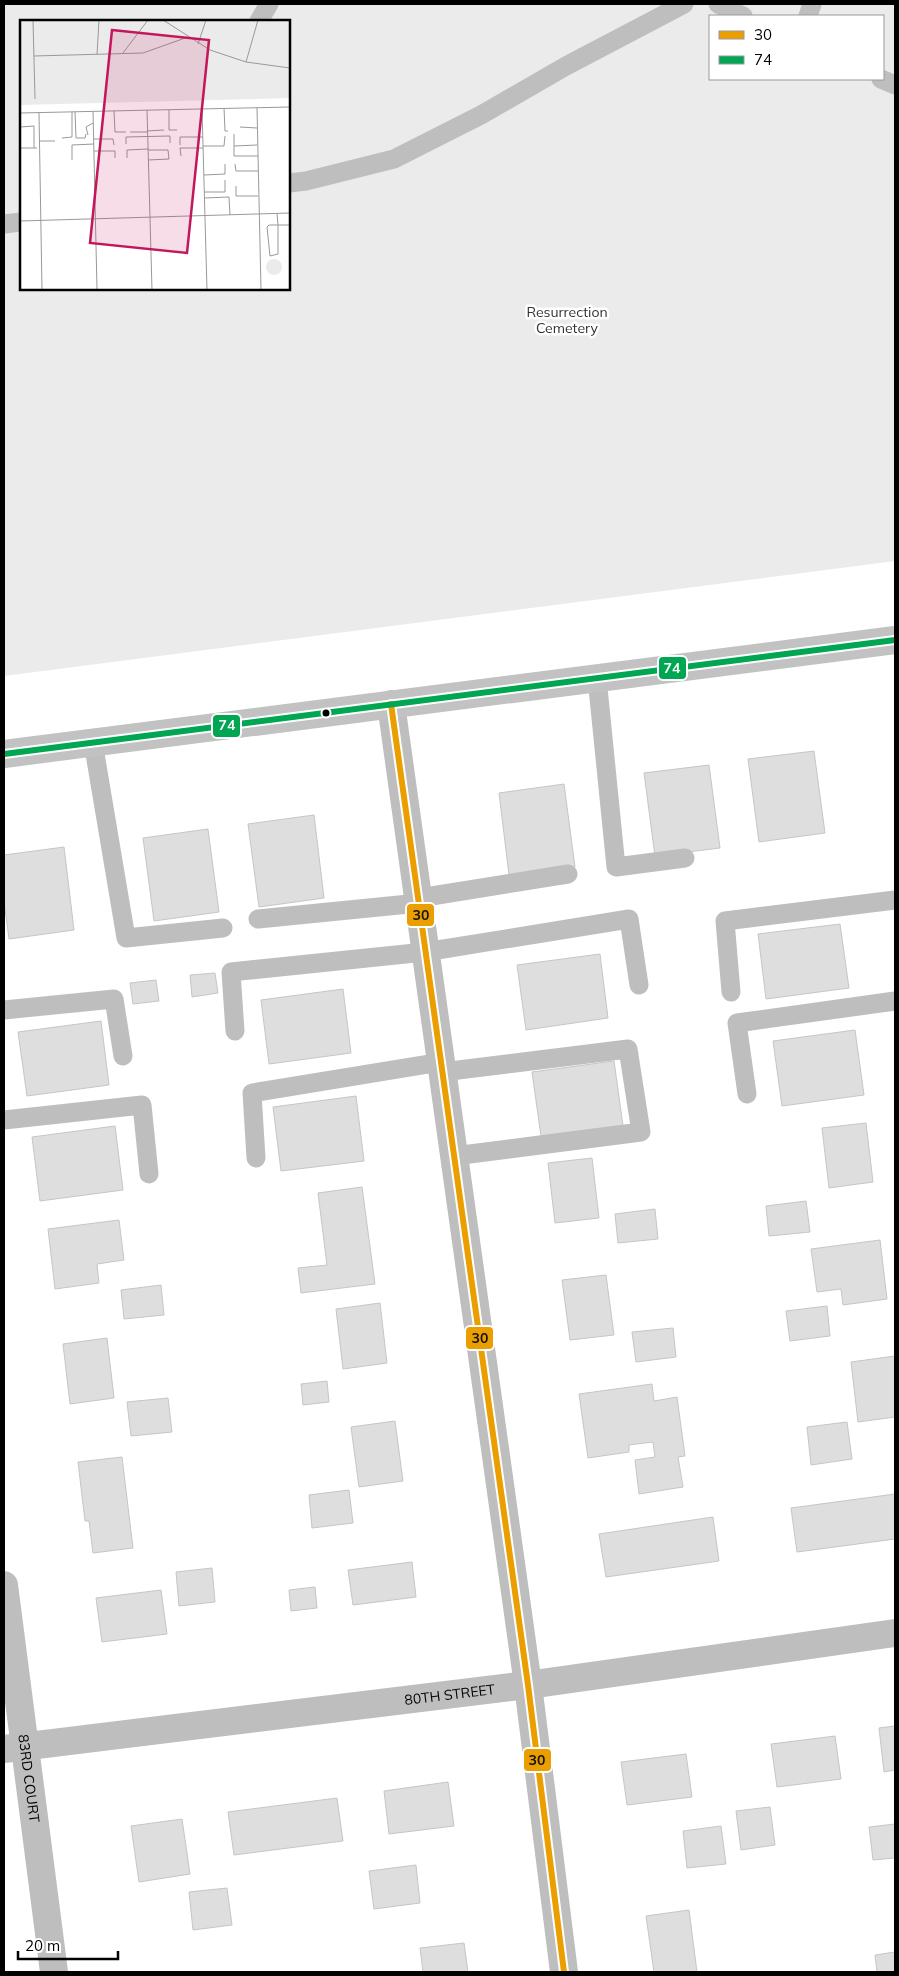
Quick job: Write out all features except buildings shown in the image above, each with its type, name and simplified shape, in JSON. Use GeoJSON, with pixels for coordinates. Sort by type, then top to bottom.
{"type":"FeatureCollection","features":[{"type":"Feature","properties":{"kind":"main road"},"geometry":{"type":"LineString","coordinates":[[4,754],[895,640]]}},
{"type":"Feature","properties":{"kind":"street"},"geometry":{"type":"LineString","coordinates":[[391,704],[528,1685],[564,1972]]}},
{"type":"Feature","properties":{"kind":"street","name":"83RD COURT"},"geometry":{"type":"LineString","coordinates":[[4,1585],[14,1748],[54,1972]]}},
{"type":"Feature","properties":{"kind":"street","name":"80TH STREET"},"geometry":{"type":"LineString","coordinates":[[14,1748],[528,1685],[895,1633]]}},
{"type":"Feature","properties":{"kind":"lane"},"geometry":{"type":"LineString","coordinates":[[260,20],[270,4]]}},
{"type":"Feature","properties":{"kind":"lane"},"geometry":{"type":"LineString","coordinates":[[290,183],[306,181],[394,159],[481,115],[566,66],[684,4]]}},
{"type":"Feature","properties":{"kind":"lane"},"geometry":{"type":"LineString","coordinates":[[718,4],[741,15]]}},
{"type":"Feature","properties":{"kind":"lane"},"geometry":{"type":"LineString","coordinates":[[4,224],[20,222]]}},
{"type":"Feature","properties":{"kind":"lane"},"geometry":{"type":"LineString","coordinates":[[597,678],[616,867],[685,858]]}},
{"type":"Feature","properties":{"kind":"lane"},"geometry":{"type":"LineString","coordinates":[[93,742],[126,938],[223,928]]}},
{"type":"Feature","properties":{"kind":"lane"},"geometry":{"type":"LineString","coordinates":[[258,919],[419,901],[568,874]]}},
{"type":"Feature","properties":{"kind":"lane"},"geometry":{"type":"LineString","coordinates":[[731,992],[725,921],[895,900]]}},
{"type":"Feature","properties":{"kind":"lane"},"geometry":{"type":"LineString","coordinates":[[235,1030],[231,972],[425,952],[629,919],[639,985]]}},
{"type":"Feature","properties":{"kind":"lane"},"geometry":{"type":"LineString","coordinates":[[4,1010],[114,999],[123,1056]]}},
{"type":"Feature","properties":{"kind":"lane"},"geometry":{"type":"LineString","coordinates":[[747,1094],[737,1023],[895,1001]]}},
{"type":"Feature","properties":{"kind":"lane"},"geometry":{"type":"LineString","coordinates":[[256,1158],[252,1093],[442,1067],[628,1049],[641,1132],[454,1156]]}},
{"type":"Feature","properties":{"kind":"lane"},"geometry":{"type":"LineString","coordinates":[[4,1120],[142,1105],[149,1174]]}},
{"type":"Feature","properties":{"kind":"green space","name":"Resurrection Cemetery"},"geometry":{"type":"Polygon","coordinates":[[[4,4],[895,4],[895,561],[4,676],[4,4]]]}},
{"type":"Feature","properties":{"kind":"transit line","name":"74"},"geometry":{"type":"LineString","coordinates":[[4,754],[895,640]]}},
{"type":"Feature","properties":{"kind":"transit line","name":"30"},"geometry":{"type":"LineString","coordinates":[[391,704],[528,1685],[564,1972]]}}]}
